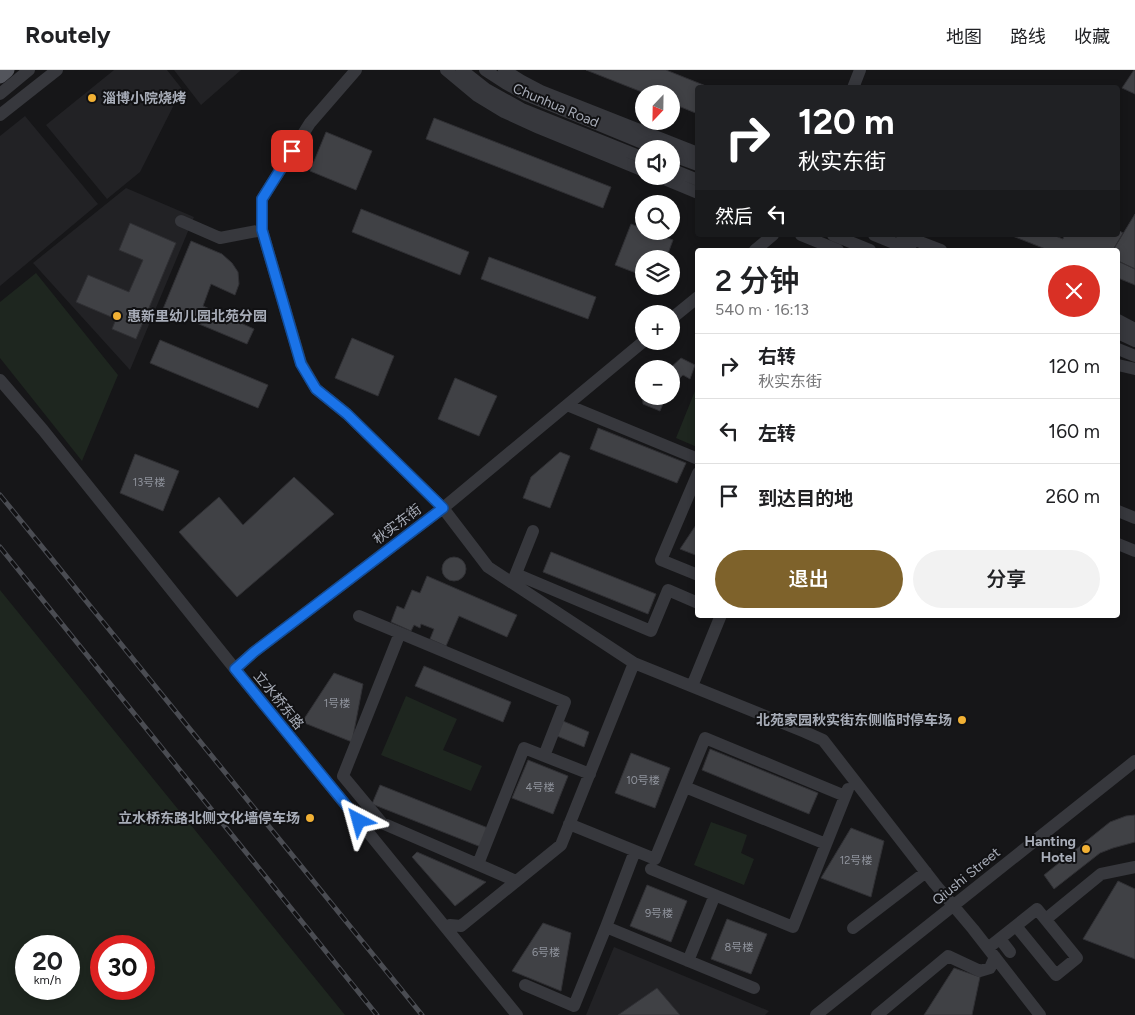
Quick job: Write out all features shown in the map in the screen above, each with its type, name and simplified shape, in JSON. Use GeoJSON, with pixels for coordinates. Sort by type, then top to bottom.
{"type":"FeatureCollection","features":[{"type":"Feature","properties":{"kind":"main road"},"geometry":{"type":"LineString","coordinates":[[0,76],[7,70]]}},
{"type":"Feature","properties":{"kind":"street"},"geometry":{"type":"LineString","coordinates":[[0,94],[29,70]]}},
{"type":"Feature","properties":{"kind":"street"},"geometry":{"type":"LineString","coordinates":[[0,115],[56,70]]}},
{"type":"Feature","properties":{"kind":"street"},"geometry":{"type":"LineString","coordinates":[[356,70],[310,123],[262,199],[262,230],[301,364],[316,389],[347,414],[443,508],[488,567],[514,579],[651,630],[668,590],[695,602]]}},
{"type":"Feature","properties":{"kind":"street"},"geometry":{"type":"LineString","coordinates":[[446,70],[476,94],[504,112],[635,167]]}},
{"type":"Feature","properties":{"kind":"street","name":"Chunhua Road"},"geometry":{"type":"LineString","coordinates":[[462,70],[486,89],[522,109],[635,154]]}},
{"type":"Feature","properties":{"kind":"street","name":"Chunhua Road"},"geometry":{"type":"LineString","coordinates":[[485,70],[526,95],[635,140]]}},
{"type":"Feature","properties":{"kind":"street"},"geometry":{"type":"LineString","coordinates":[[504,70],[541,91],[695,152]]}},
{"type":"Feature","properties":{"kind":"street"},"geometry":{"type":"LineString","coordinates":[[854,85],[860,70]]}},
{"type":"Feature","properties":{"kind":"street"},"geometry":{"type":"LineString","coordinates":[[680,159],[695,165]]}},
{"type":"Feature","properties":{"kind":"street"},"geometry":{"type":"LineString","coordinates":[[680,173],[695,179]]}},
{"type":"Feature","properties":{"kind":"street"},"geometry":{"type":"LineString","coordinates":[[679,185],[695,192]]}},
{"type":"Feature","properties":{"kind":"street"},"geometry":{"type":"LineString","coordinates":[[181,221],[220,238],[262,230]]}},
{"type":"Feature","properties":{"kind":"street"},"geometry":{"type":"LineString","coordinates":[[757,248],[771,237]]}},
{"type":"Feature","properties":{"kind":"street"},"geometry":{"type":"LineString","coordinates":[[806,237],[833,248]]}},
{"type":"Feature","properties":{"kind":"street"},"geometry":{"type":"LineString","coordinates":[[838,237],[865,248]]}},
{"type":"Feature","properties":{"kind":"street"},"geometry":{"type":"LineString","coordinates":[[879,237],[906,248]]}},
{"type":"Feature","properties":{"kind":"street"},"geometry":{"type":"LineString","coordinates":[[907,237],[936,248]]}},
{"type":"Feature","properties":{"kind":"street"},"geometry":{"type":"LineString","coordinates":[[680,312],[695,299]]}},
{"type":"Feature","properties":{"kind":"street"},"geometry":{"type":"LineString","coordinates":[[1120,321],[1135,329]]}},
{"type":"Feature","properties":{"kind":"street"},"geometry":{"type":"LineString","coordinates":[[1120,334],[1135,341]]}},
{"type":"Feature","properties":{"kind":"street","name":"秋实东街"},"geometry":{"type":"LineString","coordinates":[[235,669],[254,652],[443,508],[635,348]]}},
{"type":"Feature","properties":{"kind":"street"},"geometry":{"type":"LineString","coordinates":[[1120,350],[1135,356]]}},
{"type":"Feature","properties":{"kind":"street"},"geometry":{"type":"LineString","coordinates":[[1120,365],[1135,369]]}},
{"type":"Feature","properties":{"kind":"street","name":"立水桥东路"},"geometry":{"type":"LineString","coordinates":[[0,380],[43,430],[517,1015]]}},
{"type":"Feature","properties":{"kind":"street"},"geometry":{"type":"LineString","coordinates":[[567,405],[695,458]]}},
{"type":"Feature","properties":{"kind":"street"},"geometry":{"type":"LineString","coordinates":[[695,480],[661,560],[695,574]]}},
{"type":"Feature","properties":{"kind":"street"},"geometry":{"type":"LineString","coordinates":[[1120,512],[1135,518]]}},
{"type":"Feature","properties":{"kind":"street"},"geometry":{"type":"LineString","coordinates":[[514,579],[533,531]]}},
{"type":"Feature","properties":{"kind":"street"},"geometry":{"type":"LineString","coordinates":[[1120,545],[1135,551]]}},
{"type":"Feature","properties":{"kind":"street"},"geometry":{"type":"LineString","coordinates":[[514,579],[634,663],[823,740],[1040,1015]]}},
{"type":"Feature","properties":{"kind":"street"},"geometry":{"type":"LineString","coordinates":[[359,616],[565,702],[544,756]]}},
{"type":"Feature","properties":{"kind":"street"},"geometry":{"type":"LineString","coordinates":[[692,686],[720,618]]}},
{"type":"Feature","properties":{"kind":"street"},"geometry":{"type":"LineString","coordinates":[[400,633],[343,776],[382,823],[516,881]]}},
{"type":"Feature","properties":{"kind":"street"},"geometry":{"type":"LineString","coordinates":[[446,928],[450,925],[461,926],[561,845],[634,663]]}},
{"type":"Feature","properties":{"kind":"street"},"geometry":{"type":"LineString","coordinates":[[653,864],[704,738],[846,796]]}},
{"type":"Feature","properties":{"kind":"street"},"geometry":{"type":"LineString","coordinates":[[478,864],[524,748],[590,774]]}},
{"type":"Feature","properties":{"kind":"street","name":"Qiushi Street"},"geometry":{"type":"LineString","coordinates":[[816,1015],[1135,761]]}},
{"type":"Feature","properties":{"kind":"street"},"geometry":{"type":"LineString","coordinates":[[569,824],[715,895],[792,927],[853,778]]}},
{"type":"Feature","properties":{"kind":"street"},"geometry":{"type":"LineString","coordinates":[[685,787],[826,844]]}},
{"type":"Feature","properties":{"kind":"street"},"geometry":{"type":"LineString","coordinates":[[525,985],[574,1006],[633,856]]}},
{"type":"Feature","properties":{"kind":"street"},"geometry":{"type":"LineString","coordinates":[[1046,919],[1101,874],[1135,867]]}},
{"type":"Feature","properties":{"kind":"street"},"geometry":{"type":"LineString","coordinates":[[852,928],[926,872]]}},
{"type":"Feature","properties":{"kind":"street"},"geometry":{"type":"LineString","coordinates":[[688,961],[715,895]]}},
{"type":"Feature","properties":{"kind":"street"},"geometry":{"type":"LineString","coordinates":[[877,1015],[948,956],[980,971],[990,968],[991,953],[1000,939],[1038,908],[1077,958],[1056,975],[1016,926]]}},
{"type":"Feature","properties":{"kind":"street"},"geometry":{"type":"LineString","coordinates":[[606,927],[754,988]]}},
{"type":"Feature","properties":{"kind":"street"},"geometry":{"type":"LineString","coordinates":[[1000,939],[1010,952]]}},
{"type":"Feature","properties":{"kind":"shaded area"},"geometry":{"type":"Polygon","coordinates":[[[114,70],[167,70],[182,89],[140,172],[107,199],[46,125],[114,70]]]}},
{"type":"Feature","properties":{"kind":"shaded area"},"geometry":{"type":"Polygon","coordinates":[[[174,70],[241,70],[201,105],[174,70]]]}},
{"type":"Feature","properties":{"kind":"shaded area"},"geometry":{"type":"Polygon","coordinates":[[[25,116],[98,204],[0,286],[0,136],[25,116]]]}},
{"type":"Feature","properties":{"kind":"shaded area","name":"惠新里幼儿园北苑分园"},"geometry":{"type":"Polygon","coordinates":[[[126,188],[194,217],[130,370],[33,263],[126,188]]]}},
{"type":"Feature","properties":{"kind":"shaded area"},"geometry":{"type":"Polygon","coordinates":[[[36,273],[118,375],[82,461],[0,358],[0,302],[36,273]]]}},
{"type":"Feature","properties":{"kind":"shaded area"},"geometry":{"type":"Polygon","coordinates":[[[695,391],[695,446],[676,438],[695,391]]]}},
{"type":"Feature","properties":{"kind":"shaded area"},"geometry":{"type":"Polygon","coordinates":[[[0,590],[345,1015],[0,1015],[0,590]]]}},
{"type":"Feature","properties":{"kind":"shaded area"},"geometry":{"type":"Polygon","coordinates":[[[406,696],[457,719],[443,750],[482,766],[471,791],[381,755],[406,696]]]}},
{"type":"Feature","properties":{"kind":"shaded area"},"geometry":{"type":"Polygon","coordinates":[[[711,822],[747,835],[741,853],[754,859],[744,885],[694,865],[711,822]]]}},
{"type":"Feature","properties":{"kind":"shaded area"},"geometry":{"type":"Polygon","coordinates":[[[614,947],[769,1011],[765,1015],[586,1015],[614,947]]]}},
{"type":"Feature","properties":{"kind":"building"},"geometry":{"type":"Polygon","coordinates":[[[586,70],[666,70],[704,85],[695,85],[695,113],[680,107],[680,85],[635,85],[635,89],[586,70]]]}},
{"type":"Feature","properties":{"kind":"building"},"geometry":{"type":"Polygon","coordinates":[[[1135,70],[1135,94],[1122,88],[1135,70]]]}},
{"type":"Feature","properties":{"kind":"building"},"geometry":{"type":"Polygon","coordinates":[[[434,118],[611,187],[603,208],[426,139],[434,118]]]}},
{"type":"Feature","properties":{"kind":"building"},"geometry":{"type":"Polygon","coordinates":[[[326,132],[372,151],[356,190],[310,171],[326,132]]]}},
{"type":"Feature","properties":{"kind":"building"},"geometry":{"type":"Polygon","coordinates":[[[361,209],[469,252],[460,275],[352,232],[361,209]]]}},
{"type":"Feature","properties":{"kind":"building"},"geometry":{"type":"Polygon","coordinates":[[[1135,214],[1135,269],[1120,262],[1120,248],[1114,248],[1135,214]]]}},
{"type":"Feature","properties":{"kind":"building"},"geometry":{"type":"Polygon","coordinates":[[[130,223],[176,243],[136,339],[112,329],[116,319],[76,302],[88,275],[129,292],[143,260],[119,250],[130,223]]]}},
{"type":"Feature","properties":{"kind":"building"},"geometry":{"type":"Polygon","coordinates":[[[631,224],[635,226],[635,240],[673,240],[669,250],[635,250],[635,273],[615,265],[631,224]]]}},
{"type":"Feature","properties":{"kind":"building"},"geometry":{"type":"Polygon","coordinates":[[[1120,231],[1123,233],[1114,248],[1043,248],[1015,237],[1058,237],[1063,239],[1064,237],[1120,237],[1120,231]]]}},
{"type":"Feature","properties":{"kind":"building"},"geometry":{"type":"Polygon","coordinates":[[[191,241],[222,254],[238,272],[239,284],[235,295],[211,284],[203,306],[254,329],[247,344],[163,309],[191,241]]]}},
{"type":"Feature","properties":{"kind":"building"},"geometry":{"type":"Polygon","coordinates":[[[489,257],[596,297],[588,319],[481,279],[489,257]]]}},
{"type":"Feature","properties":{"kind":"building"},"geometry":{"type":"Polygon","coordinates":[[[1120,262],[1135,269],[1135,285],[1120,279],[1120,262]]]}},
{"type":"Feature","properties":{"kind":"building"},"geometry":{"type":"Polygon","coordinates":[[[352,338],[394,356],[378,396],[335,378],[352,338]]]}},
{"type":"Feature","properties":{"kind":"building"},"geometry":{"type":"Polygon","coordinates":[[[160,340],[268,385],[258,408],[150,363],[160,340]]]}},
{"type":"Feature","properties":{"kind":"building"},"geometry":{"type":"Polygon","coordinates":[[[681,358],[695,365],[690,379],[683,375],[680,378],[679,360],[681,358]]]}},
{"type":"Feature","properties":{"kind":"building"},"geometry":{"type":"Polygon","coordinates":[[[455,378],[497,396],[479,436],[438,419],[455,378]]]}},
{"type":"Feature","properties":{"kind":"building"},"geometry":{"type":"Polygon","coordinates":[[[645,405],[662,405],[660,411],[645,405]]]}},
{"type":"Feature","properties":{"kind":"building"},"geometry":{"type":"Polygon","coordinates":[[[598,428],[686,463],[677,483],[590,449],[598,428]]]}},
{"type":"Feature","properties":{"kind":"building"},"geometry":{"type":"Polygon","coordinates":[[[560,452],[570,456],[550,508],[523,498],[531,477],[560,452]]]}},
{"type":"Feature","properties":{"kind":"building"},"geometry":{"type":"Polygon","coordinates":[[[135,454],[179,471],[163,511],[120,493],[135,454]]]}},
{"type":"Feature","properties":{"kind":"building"},"geometry":{"type":"Polygon","coordinates":[[[294,477],[334,514],[237,597],[179,532],[219,497],[243,525],[294,477]]]}},
{"type":"Feature","properties":{"kind":"building"},"geometry":{"type":"Polygon","coordinates":[[[695,526],[695,555],[680,549],[695,526]]]}},
{"type":"Feature","properties":{"kind":"building"},"geometry":{"type":"Polygon","coordinates":[[[551,552],[656,594],[648,614],[543,572],[551,552]]]}},
{"type":"Feature","properties":{"kind":"building"},"geometry":{"type":"Polygon","coordinates":[[[454,557],[463,560],[466,569],[463,578],[454,581],[445,578],[442,569],[445,560],[454,557]]]}},
{"type":"Feature","properties":{"kind":"building"},"geometry":{"type":"Polygon","coordinates":[[[427,576],[517,615],[507,637],[459,616],[446,646],[430,639],[434,629],[421,624],[420,628],[414,625],[411,631],[391,622],[397,606],[404,609],[412,590],[420,593],[427,576]]]}},
{"type":"Feature","properties":{"kind":"building"},"geometry":{"type":"Polygon","coordinates":[[[424,666],[511,702],[503,722],[415,686],[424,666]]]}},
{"type":"Feature","properties":{"kind":"building"},"geometry":{"type":"Polygon","coordinates":[[[334,673],[363,684],[352,742],[302,722],[334,673]]]}},
{"type":"Feature","properties":{"kind":"building"},"geometry":{"type":"Polygon","coordinates":[[[563,721],[589,732],[584,747],[557,736],[563,721]]]}},
{"type":"Feature","properties":{"kind":"building"},"geometry":{"type":"Polygon","coordinates":[[[710,749],[818,793],[809,814],[702,770],[710,749]]]}},
{"type":"Feature","properties":{"kind":"building"},"geometry":{"type":"Polygon","coordinates":[[[631,753],[670,768],[655,808],[615,793],[631,753]]]}},
{"type":"Feature","properties":{"kind":"building"},"geometry":{"type":"Polygon","coordinates":[[[528,760],[568,776],[553,814],[512,798],[528,760]]]}},
{"type":"Feature","properties":{"kind":"building"},"geometry":{"type":"Polygon","coordinates":[[[380,785],[488,828],[481,847],[372,804],[380,785]]]}},
{"type":"Feature","properties":{"kind":"building"},"geometry":{"type":"Polygon","coordinates":[[[1135,815],[1135,842],[1100,853],[1054,889],[1044,875],[1110,822],[1135,815]]]}},
{"type":"Feature","properties":{"kind":"building"},"geometry":{"type":"Polygon","coordinates":[[[851,828],[884,841],[871,897],[821,878],[851,828]]]}},
{"type":"Feature","properties":{"kind":"building"},"geometry":{"type":"Polygon","coordinates":[[[417,852],[486,882],[455,906],[412,857],[417,852]]]}},
{"type":"Feature","properties":{"kind":"building"},"geometry":{"type":"Polygon","coordinates":[[[1118,881],[1135,889],[1135,959],[1083,939],[1118,881]]]}},
{"type":"Feature","properties":{"kind":"building"},"geometry":{"type":"Polygon","coordinates":[[[647,885],[687,901],[671,942],[630,926],[647,885]]]}},
{"type":"Feature","properties":{"kind":"building"},"geometry":{"type":"Polygon","coordinates":[[[727,919],[767,934],[751,974],[711,959],[727,919]]]}},
{"type":"Feature","properties":{"kind":"building"},"geometry":{"type":"Polygon","coordinates":[[[543,923],[571,933],[561,991],[512,971],[543,923]]]}},
{"type":"Feature","properties":{"kind":"building"},"geometry":{"type":"Polygon","coordinates":[[[954,968],[980,977],[972,1015],[924,1015],[954,968]]]}},
{"type":"Feature","properties":{"kind":"building"},"geometry":{"type":"Polygon","coordinates":[[[657,988],[680,1015],[618,1015],[657,988]]]}},
{"type":"Feature","properties":{"kind":"railway"},"geometry":{"type":"LineString","coordinates":[[0,495],[422,1015]]}},
{"type":"Feature","properties":{"kind":"railway"},"geometry":{"type":"LineString","coordinates":[[0,547],[377,1015]]}},
{"type":"Feature","properties":{"kind":"place","name":"淄博小院烧烤"},"geometry":{"type":"Point","coordinates":[92,98]}},
{"type":"Feature","properties":{"kind":"place","name":"惠新里幼儿园北苑分园"},"geometry":{"type":"Point","coordinates":[117,316]}},
{"type":"Feature","properties":{"kind":"place","name":"北苑家园秋实街东侧临时停车场"},"geometry":{"type":"Point","coordinates":[962,720]}},
{"type":"Feature","properties":{"kind":"place","name":"立水桥东路北侧文化墙停车场"},"geometry":{"type":"Point","coordinates":[310,818]}},
{"type":"Feature","properties":{"kind":"place","name":"Hanting Hotel"},"geometry":{"type":"Point","coordinates":[1086,849]}},
{"type":"Feature","properties":{"kind":"route"},"geometry":{"type":"LineString","coordinates":[[292,151],[262,199],[262,230],[301,364],[316,389],[347,414],[443,508],[254,652],[235,669],[359,821]]}}]}
